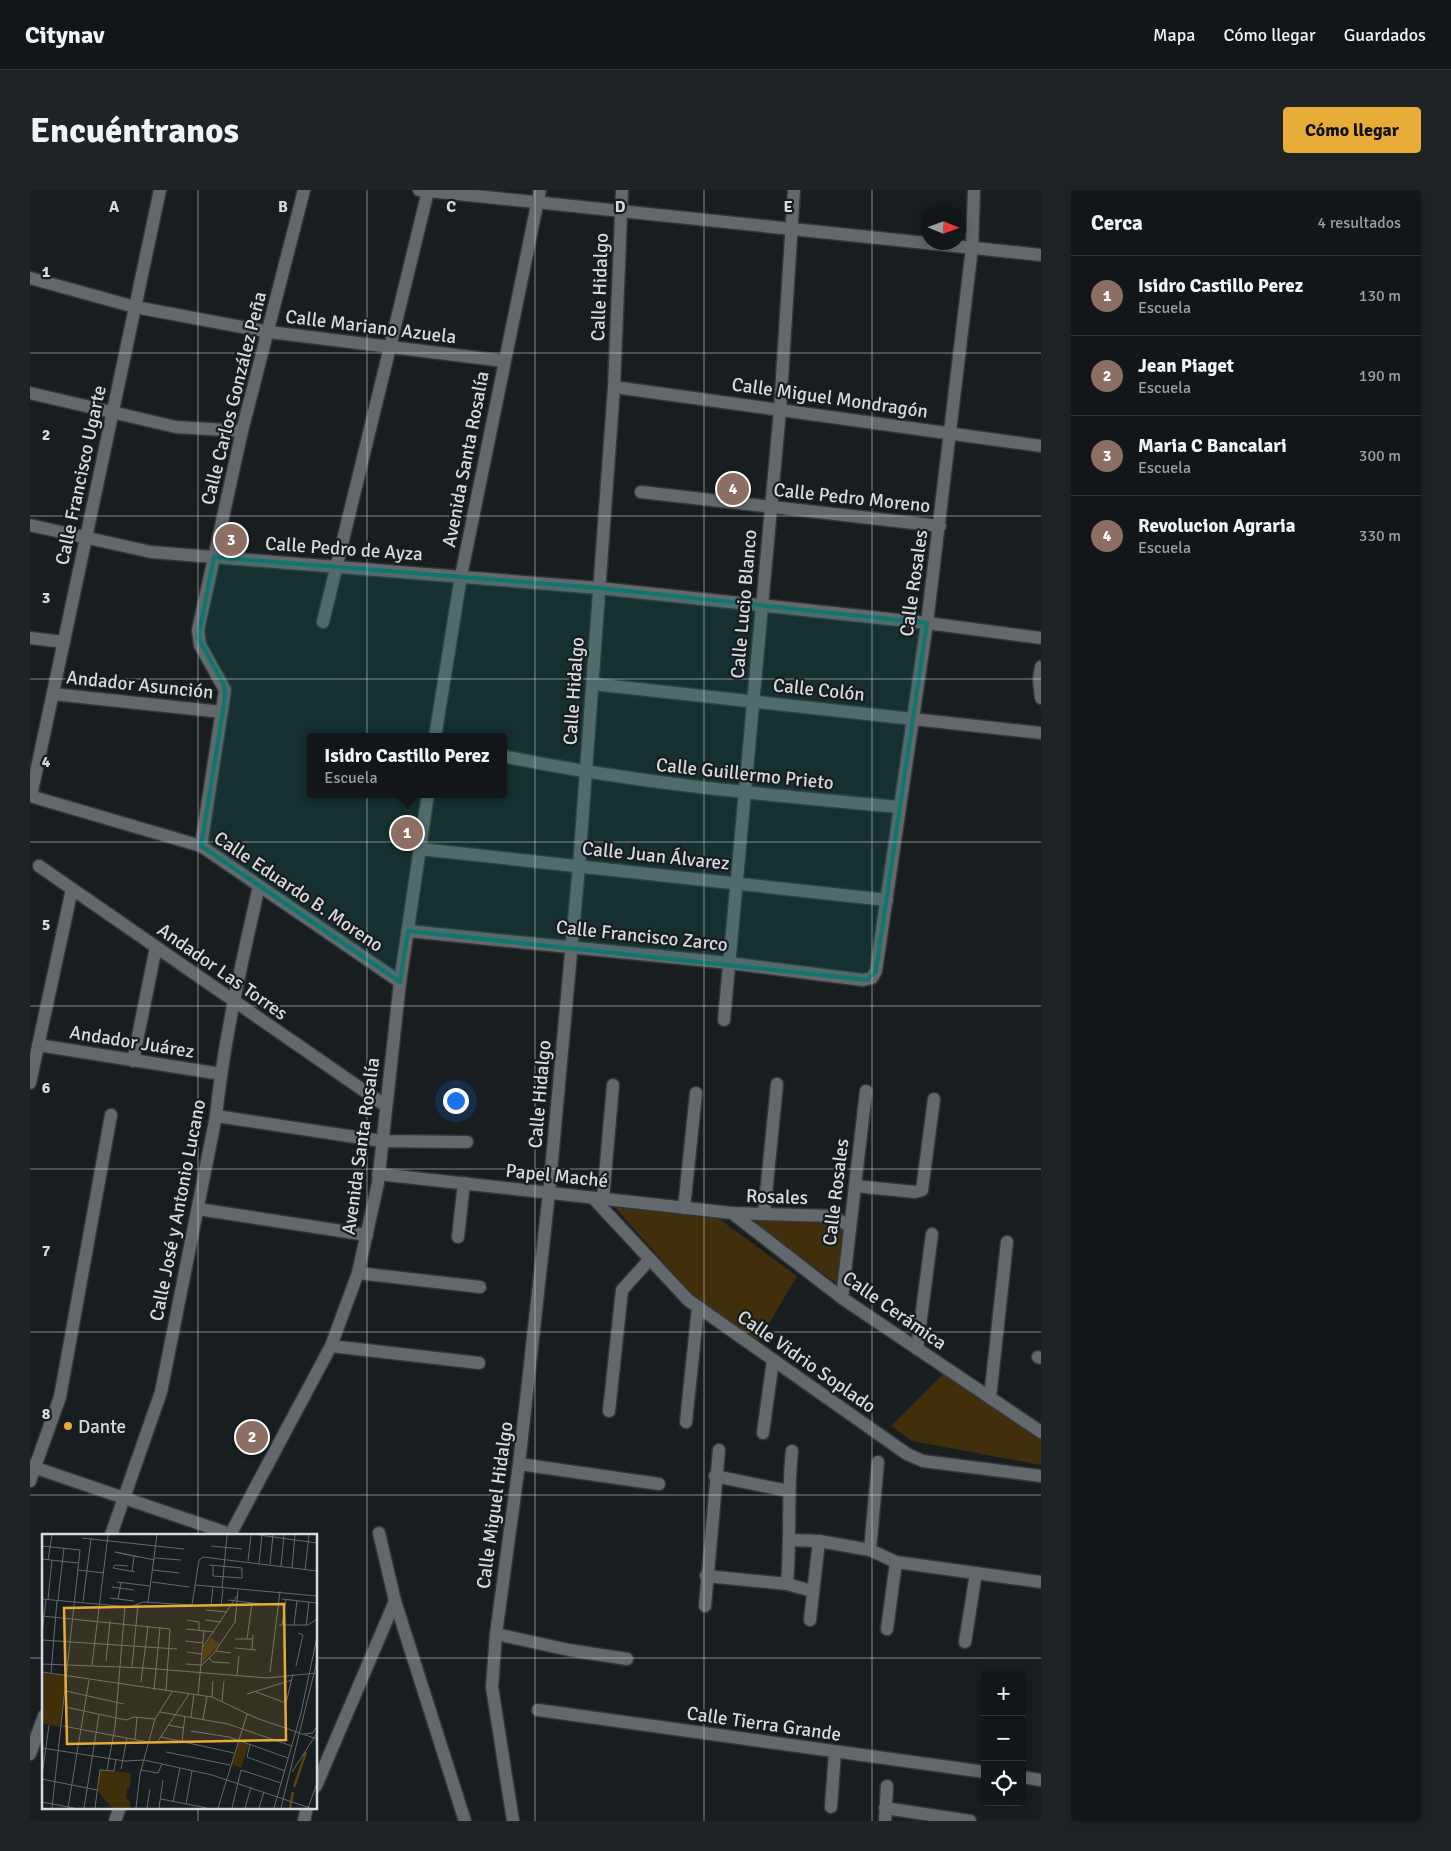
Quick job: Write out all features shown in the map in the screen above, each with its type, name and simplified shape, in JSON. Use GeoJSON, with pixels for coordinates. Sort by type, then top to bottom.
{"type":"FeatureCollection","features":[{"type":"Feature","properties":{"kind":"street","name":"Calle Francisco Ugarte"},"geometry":{"type":"LineString","coordinates":[[30,796],[87,538],[160,190]]}},
{"type":"Feature","properties":{"kind":"street","name":"Calle Carlos González Peña"},"geometry":{"type":"LineString","coordinates":[[201,846],[226,690],[198,638],[242,431],[304,190]]}},
{"type":"Feature","properties":{"kind":"street"},"geometry":{"type":"LineString","coordinates":[[323,622],[391,346],[424,190],[539,196],[621,211],[1041,255]]}},
{"type":"Feature","properties":{"kind":"street","name":"Calle Hidalgo"},"geometry":{"type":"LineString","coordinates":[[549,1193],[579,866],[593,684],[598,588],[614,387],[622,190]]}},
{"type":"Feature","properties":{"kind":"street","name":"Calle Lucio Blanco"},"geometry":{"type":"LineString","coordinates":[[724,1020],[780,410],[794,190]]}},
{"type":"Feature","properties":{"kind":"street","name":"Calle Rosales"},"geometry":{"type":"LineString","coordinates":[[872,978],[876,971],[887,900],[940,526],[972,248],[974,190]]}},
{"type":"Feature","properties":{"kind":"street","name":"Avenida Santa Rosalía"},"geometry":{"type":"LineString","coordinates":[[436,733],[461,576],[539,196]]}},
{"type":"Feature","properties":{"kind":"street","name":"Calle Mariano Azuela"},"geometry":{"type":"LineString","coordinates":[[30,278],[135,307],[269,332],[504,361]]}},
{"type":"Feature","properties":{"kind":"street","name":"Calle Miguel Mondragón"},"geometry":{"type":"LineString","coordinates":[[614,387],[951,432],[1041,446]]}},
{"type":"Feature","properties":{"kind":"street"},"geometry":{"type":"LineString","coordinates":[[30,393],[176,428],[242,431]]}},
{"type":"Feature","properties":{"kind":"street","name":"Calle Pedro Moreno"},"geometry":{"type":"LineString","coordinates":[[641,492],[940,526]]}},
{"type":"Feature","properties":{"kind":"street","name":"Calle Pedro de Ayza"},"geometry":{"type":"LineString","coordinates":[[30,525],[151,552],[598,588],[762,604],[1041,638]]}},
{"type":"Feature","properties":{"kind":"street","name":"Andador Asunción"},"geometry":{"type":"LineString","coordinates":[[30,638],[64,642]]}},
{"type":"Feature","properties":{"kind":"street"},"geometry":{"type":"LineString","coordinates":[[1041,667],[1039,679],[1041,698]]}},
{"type":"Feature","properties":{"kind":"street","name":"Calle Colón"},"geometry":{"type":"LineString","coordinates":[[593,684],[912,717],[1041,733]]}},
{"type":"Feature","properties":{"kind":"street","name":"Andador Asunción"},"geometry":{"type":"LineString","coordinates":[[53,694],[222,712]]}},
{"type":"Feature","properties":{"kind":"street","name":"Calle Guillermo Prieto"},"geometry":{"type":"LineString","coordinates":[[507,757],[586,773],[745,793],[899,807]]}},
{"type":"Feature","properties":{"kind":"street","name":"Calle Eduardo B. Moreno"},"geometry":{"type":"LineString","coordinates":[[30,796],[201,846],[400,982]]}},
{"type":"Feature","properties":{"kind":"street","name":"Avenida Santa Rosalía"},"geometry":{"type":"LineString","coordinates":[[230,1534],[331,1346],[358,1273],[378,1174],[400,982],[427,798]]}},
{"type":"Feature","properties":{"kind":"street","name":"Calle Juan Álvarez"},"geometry":{"type":"LineString","coordinates":[[420,849],[887,900]]}},
{"type":"Feature","properties":{"kind":"street","name":"Andador Las Torres"},"geometry":{"type":"LineString","coordinates":[[39,866],[234,1003],[386,1106]]}},
{"type":"Feature","properties":{"kind":"street","name":"Calle José y Antonio Lucano"},"geometry":{"type":"LineString","coordinates":[[111,1534],[161,1392],[216,1116],[221,1074],[234,1003],[259,886]]}},
{"type":"Feature","properties":{"kind":"street"},"geometry":{"type":"LineString","coordinates":[[30,1083],[72,889]]}},
{"type":"Feature","properties":{"kind":"street","name":"Calle Francisco Zarco"},"geometry":{"type":"LineString","coordinates":[[408,931],[729,963],[863,980],[872,978]]}},
{"type":"Feature","properties":{"kind":"street"},"geometry":{"type":"LineString","coordinates":[[133,1061],[156,947]]}},
{"type":"Feature","properties":{"kind":"street","name":"Andador Juárez"},"geometry":{"type":"LineString","coordinates":[[38,1045],[221,1074]]}},
{"type":"Feature","properties":{"kind":"street"},"geometry":{"type":"LineString","coordinates":[[764,1214],[777,1084]]}},
{"type":"Feature","properties":{"kind":"street"},"geometry":{"type":"LineString","coordinates":[[598,1198],[613,1085]]}},
{"type":"Feature","properties":{"kind":"street","name":"Calle Rosales"},"geometry":{"type":"LineString","coordinates":[[842,1298],[866,1090]]}},
{"type":"Feature","properties":{"kind":"street"},"geometry":{"type":"LineString","coordinates":[[684,1208],[696,1093]]}},
{"type":"Feature","properties":{"kind":"street"},"geometry":{"type":"LineString","coordinates":[[855,1186],[915,1192],[922,1190],[934,1099]]}},
{"type":"Feature","properties":{"kind":"street"},"geometry":{"type":"LineString","coordinates":[[30,1481],[33,1467],[60,1396],[111,1115]]}},
{"type":"Feature","properties":{"kind":"street"},"geometry":{"type":"LineString","coordinates":[[216,1116],[382,1141],[467,1142]]}},
{"type":"Feature","properties":{"kind":"street","name":"Papel Maché"},"geometry":{"type":"LineString","coordinates":[[378,1174],[732,1213]]}},
{"type":"Feature","properties":{"kind":"street"},"geometry":{"type":"LineString","coordinates":[[458,1237],[464,1184]]}},
{"type":"Feature","properties":{"kind":"street","name":"Calle Miguel Hidalgo"},"geometry":{"type":"LineString","coordinates":[[514,1821],[492,1687],[496,1634],[519,1464],[549,1193]]}},
{"type":"Feature","properties":{"kind":"street","name":"Calle Vidrio Soplado"},"geometry":{"type":"LineString","coordinates":[[598,1198],[688,1300],[914,1459],[1041,1476]]}},
{"type":"Feature","properties":{"kind":"street"},"geometry":{"type":"LineString","coordinates":[[198,1209],[367,1235]]}},
{"type":"Feature","properties":{"kind":"street","name":"Rosales"},"geometry":{"type":"LineString","coordinates":[[732,1213],[833,1216],[849,1226]]}},
{"type":"Feature","properties":{"kind":"street","name":"Calle Cerámica"},"geometry":{"type":"LineString","coordinates":[[732,1213],[842,1298],[1041,1432]]}},
{"type":"Feature","properties":{"kind":"street"},"geometry":{"type":"LineString","coordinates":[[917,1349],[932,1234]]}},
{"type":"Feature","properties":{"kind":"street"},"geometry":{"type":"LineString","coordinates":[[990,1398],[1007,1242]]}},
{"type":"Feature","properties":{"kind":"street"},"geometry":{"type":"LineString","coordinates":[[609,1411],[622,1290],[650,1259]]}},
{"type":"Feature","properties":{"kind":"street"},"geometry":{"type":"LineString","coordinates":[[358,1273],[480,1287]]}},
{"type":"Feature","properties":{"kind":"street"},"geometry":{"type":"LineString","coordinates":[[686,1422],[698,1307]]}},
{"type":"Feature","properties":{"kind":"street"},"geometry":{"type":"LineString","coordinates":[[331,1346],[479,1363]]}},
{"type":"Feature","properties":{"kind":"street"},"geometry":{"type":"LineString","coordinates":[[763,1433],[773,1360]]}},
{"type":"Feature","properties":{"kind":"street"},"geometry":{"type":"LineString","coordinates":[[704,1606],[719,1450]]}},
{"type":"Feature","properties":{"kind":"street"},"geometry":{"type":"LineString","coordinates":[[787,1584],[791,1540],[788,1491],[792,1451]]}},
{"type":"Feature","properties":{"kind":"street"},"geometry":{"type":"LineString","coordinates":[[870,1550],[878,1462]]}},
{"type":"Feature","properties":{"kind":"street"},"geometry":{"type":"LineString","coordinates":[[519,1464],[659,1484]]}},
{"type":"Feature","properties":{"kind":"street"},"geometry":{"type":"LineString","coordinates":[[33,1467],[230,1534]]}},
{"type":"Feature","properties":{"kind":"street"},"geometry":{"type":"LineString","coordinates":[[715,1476],[788,1491]]}},
{"type":"Feature","properties":{"kind":"street"},"geometry":{"type":"LineString","coordinates":[[379,1533],[395,1601],[465,1821]]}},
{"type":"Feature","properties":{"kind":"street"},"geometry":{"type":"LineString","coordinates":[[791,1540],[819,1541],[870,1550],[896,1562],[1041,1582]]}},
{"type":"Feature","properties":{"kind":"street"},"geometry":{"type":"LineString","coordinates":[[810,1620],[819,1541]]}},
{"type":"Feature","properties":{"kind":"street"},"geometry":{"type":"LineString","coordinates":[[887,1629],[896,1562]]}},
{"type":"Feature","properties":{"kind":"street"},"geometry":{"type":"LineString","coordinates":[[965,1642],[976,1573]]}},
{"type":"Feature","properties":{"kind":"street"},"geometry":{"type":"LineString","coordinates":[[706,1576],[787,1584],[812,1591]]}},
{"type":"Feature","properties":{"kind":"street"},"geometry":{"type":"LineString","coordinates":[[318,1781],[395,1601]]}},
{"type":"Feature","properties":{"kind":"street"},"geometry":{"type":"LineString","coordinates":[[496,1634],[569,1650],[627,1659]]}},
{"type":"Feature","properties":{"kind":"street","name":"Calle Tierra Grande"},"geometry":{"type":"LineString","coordinates":[[538,1710],[981,1771]]}},
{"type":"Feature","properties":{"kind":"street"},"geometry":{"type":"LineString","coordinates":[[30,1754],[42,1721]]}},
{"type":"Feature","properties":{"kind":"street"},"geometry":{"type":"LineString","coordinates":[[832,1807],[835,1752]]}},
{"type":"Feature","properties":{"kind":"street"},"geometry":{"type":"LineString","coordinates":[[1026,1778],[1041,1780]]}},
{"type":"Feature","properties":{"kind":"street"},"geometry":{"type":"LineString","coordinates":[[887,1786],[885,1815],[970,1821]]}},
{"type":"Feature","properties":{"kind":"street"},"geometry":{"type":"LineString","coordinates":[[115,1821],[120,1808]]}},
{"type":"Feature","properties":{"kind":"street"},"geometry":{"type":"LineString","coordinates":[[304,1821],[307,1808]]}},
{"type":"Feature","properties":{"kind":"highlighted area"},"geometry":{"type":"Polygon","coordinates":[[[214,557],[599,588],[927,623],[876,971],[868,980],[408,931],[400,982],[201,846],[225,697],[224,685],[198,638],[214,557]]]}},
{"type":"Feature","properties":{"kind":"shaded area"},"geometry":{"type":"Polygon","coordinates":[[[614,1206],[715,1216],[797,1276],[757,1344],[696,1299],[614,1206]]]}},
{"type":"Feature","properties":{"kind":"shaded area"},"geometry":{"type":"Polygon","coordinates":[[[743,1216],[833,1218],[847,1228],[839,1285],[743,1216]]]}},
{"type":"Feature","properties":{"kind":"shaded area"},"geometry":{"type":"Polygon","coordinates":[[[945,1372],[1041,1436],[1041,1465],[912,1441],[891,1426],[945,1372]]]}},
{"type":"Feature","properties":{"kind":"place","name":"Revolucion Agraria"},"geometry":{"type":"Point","coordinates":[733,489]}},
{"type":"Feature","properties":{"kind":"place","name":"Maria C Bancalari"},"geometry":{"type":"Point","coordinates":[231,540]}},
{"type":"Feature","properties":{"kind":"place","name":"Isidro Castillo Perez"},"geometry":{"type":"Point","coordinates":[407,833]}},
{"type":"Feature","properties":{"kind":"place","name":"Dante"},"geometry":{"type":"Point","coordinates":[68,1426]}},
{"type":"Feature","properties":{"kind":"place","name":"Jean Piaget"},"geometry":{"type":"Point","coordinates":[252,1437]}}]}
